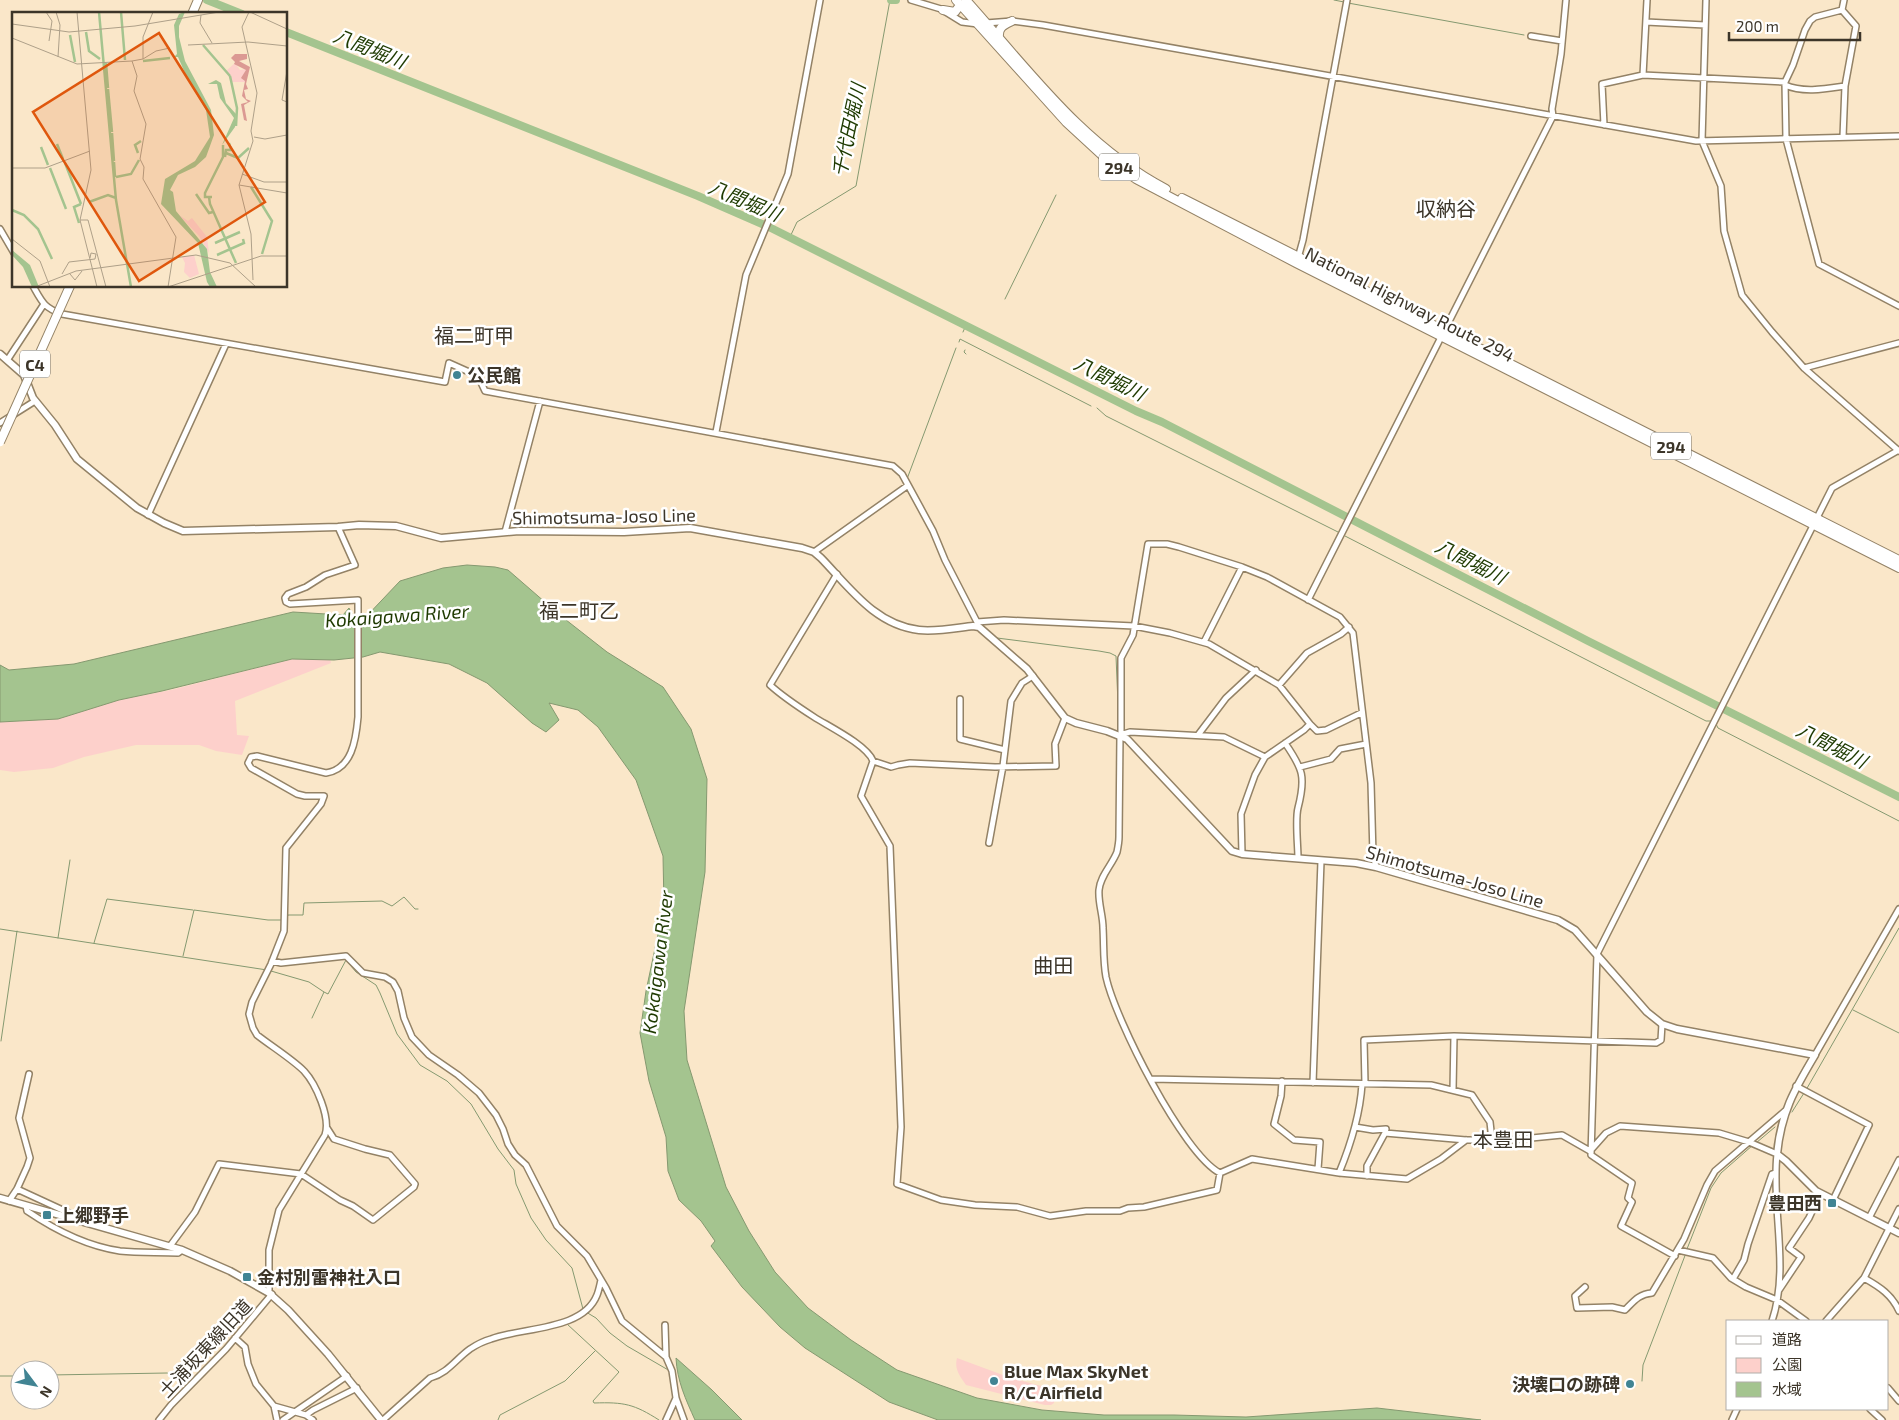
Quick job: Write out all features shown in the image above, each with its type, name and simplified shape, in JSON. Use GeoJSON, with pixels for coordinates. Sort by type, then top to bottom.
{"type":"FeatureCollection","features":[{"type":"Feature","properties":{"kind":"highway"},"geometry":{"type":"LineString","coordinates":[[193,12],[198,0]]}},
{"type":"Feature","properties":{"kind":"highway"},"geometry":{"type":"LineString","coordinates":[[942,10],[955,12],[961,2]]}},
{"type":"Feature","properties":{"kind":"highway","name":"National Highway Route 294"},"geometry":{"type":"LineString","coordinates":[[961,2],[986,23],[1086,133],[1122,163],[1163,188],[1297,260]]}},
{"type":"Feature","properties":{"kind":"highway","name":"National Highway Route 294"},"geometry":{"type":"LineString","coordinates":[[961,2],[977,24],[1066,122],[1104,157],[1136,179],[1814,522],[1899,568]]}},
{"type":"Feature","properties":{"kind":"highway"},"geometry":{"type":"LineString","coordinates":[[999,37],[1000,29],[1012,21]]}},
{"type":"Feature","properties":{"kind":"highway","name":"C4"},"geometry":{"type":"LineString","coordinates":[[0,442],[69,288]]}},
{"type":"Feature","properties":{"kind":"highway","name":"National Highway Route 294"},"geometry":{"type":"LineString","coordinates":[[1814,522],[1899,560]]}},
{"type":"Feature","properties":{"kind":"main road","name":"Shimotsuma-Joso Line"},"geometry":{"type":"LineString","coordinates":[[0,354],[8,359],[24,375],[35,401],[55,425],[77,459],[100,480],[148,516],[173,528],[190,532],[359,525],[396,526],[441,538],[519,531],[624,532],[696,529],[736,538],[802,548],[814,552],[872,611],[908,627],[929,631],[977,624]]}},
{"type":"Feature","properties":{"kind":"main road"},"geometry":{"type":"LineString","coordinates":[[977,624],[1027,669],[1065,718]]}},
{"type":"Feature","properties":{"kind":"main road","name":"Shimotsuma-Joso Line"},"geometry":{"type":"LineString","coordinates":[[1065,718],[1076,723],[1121,734],[1232,851],[1242,854],[1321,860],[1376,867],[1558,920],[1576,930],[1647,1012],[1662,1024],[1677,1029],[1815,1055]]}},
{"type":"Feature","properties":{"kind":"main road"},"geometry":{"type":"LineString","coordinates":[[1815,1055],[1785,1111],[1777,1154],[1820,1194],[1899,1233]]}},
{"type":"Feature","properties":{"kind":"main road"},"geometry":{"type":"LineString","coordinates":[[0,1198],[170,1246],[230,1270],[270,1294],[303,1325],[382,1420]]}},
{"type":"Feature","properties":{"kind":"street"},"geometry":{"type":"LineString","coordinates":[[716,432],[746,275],[788,174],[820,0]]}},
{"type":"Feature","properties":{"kind":"street"},"geometry":{"type":"LineString","coordinates":[[911,0],[942,10],[962,22],[977,24],[1012,21],[1043,25],[1702,141],[1899,136]]}},
{"type":"Feature","properties":{"kind":"street"},"geometry":{"type":"LineString","coordinates":[[1297,260],[1304,240],[1347,0]]}},
{"type":"Feature","properties":{"kind":"street"},"geometry":{"type":"LineString","coordinates":[[1308,600],[1553,116],[1552,109],[1566,0]]}},
{"type":"Feature","properties":{"kind":"street"},"geometry":{"type":"LineString","coordinates":[[1643,75],[1646,0]]}},
{"type":"Feature","properties":{"kind":"street"},"geometry":{"type":"LineString","coordinates":[[1674,1256],[1621,1226],[1632,1202],[1628,1198],[1632,1184],[1591,1155],[1597,954],[1832,488],[1899,451],[1804,368],[1742,295],[1724,231],[1721,186],[1702,141],[1706,0]]}},
{"type":"Feature","properties":{"kind":"street"},"geometry":{"type":"LineString","coordinates":[[1842,10],[1844,0]]}},
{"type":"Feature","properties":{"kind":"street"},"geometry":{"type":"LineString","coordinates":[[1842,10],[1815,17],[1810,20],[1805,30],[1785,83],[1786,139],[1818,264],[1899,306]]}},
{"type":"Feature","properties":{"kind":"street"},"geometry":{"type":"LineString","coordinates":[[1842,10],[1856,26],[1845,86],[1842,137]]}},
{"type":"Feature","properties":{"kind":"street"},"geometry":{"type":"LineString","coordinates":[[1646,22],[1705,25]]}},
{"type":"Feature","properties":{"kind":"street"},"geometry":{"type":"LineString","coordinates":[[1531,36],[1562,41]]}},
{"type":"Feature","properties":{"kind":"street"},"geometry":{"type":"LineString","coordinates":[[1604,125],[1602,84],[1643,75],[1785,83],[1793,89],[1806,90],[1845,86]]}},
{"type":"Feature","properties":{"kind":"street"},"geometry":{"type":"LineString","coordinates":[[0,229],[12,250]]}},
{"type":"Feature","properties":{"kind":"street"},"geometry":{"type":"LineString","coordinates":[[34,288],[49,309],[62,314],[445,382],[449,363],[478,376],[485,390],[893,466],[902,474],[933,532],[977,624],[1004,620],[1134,626],[1170,633],[1204,642],[1256,670],[1279,685],[1310,724],[1318,731],[1326,730],[1361,713]]}},
{"type":"Feature","properties":{"kind":"street"},"geometry":{"type":"LineString","coordinates":[[8,359],[44,304]]}},
{"type":"Feature","properties":{"kind":"street"},"geometry":{"type":"LineString","coordinates":[[1804,368],[1899,343]]}},
{"type":"Feature","properties":{"kind":"street"},"geometry":{"type":"LineString","coordinates":[[148,516],[226,344]]}},
{"type":"Feature","properties":{"kind":"street"},"geometry":{"type":"LineString","coordinates":[[0,423],[8,416],[35,401]]}},
{"type":"Feature","properties":{"kind":"street"},"geometry":{"type":"LineString","coordinates":[[506,532],[540,401]]}},
{"type":"Feature","properties":{"kind":"street"},"geometry":{"type":"LineString","coordinates":[[814,552],[907,486]]}},
{"type":"Feature","properties":{"kind":"street"},"geometry":{"type":"LineString","coordinates":[[170,1246],[195,1212],[219,1164],[300,1174],[373,1220],[414,1187],[415,1184],[390,1155],[365,1150],[334,1139],[328,1128],[328,1122],[318,1092],[304,1071],[258,1036],[253,1028],[249,1014],[252,1002],[272,962],[284,931],[286,848],[321,804],[324,796],[296,794],[251,768],[248,763],[249,760],[251,757],[257,756],[326,773],[334,772],[340,768],[351,754],[356,734],[358,600],[290,604],[286,602],[285,598],[288,594],[306,587],[326,575],[355,565],[338,527]]}},
{"type":"Feature","properties":{"kind":"street"},"geometry":{"type":"LineString","coordinates":[[1220,1173],[1211,1168],[1185,1138],[1144,1068],[1114,1003],[1103,953],[1104,927],[1099,889],[1117,852],[1119,837],[1121,658],[1133,635],[1148,544],[1167,544],[1179,547],[1267,577],[1340,617],[1349,627],[1353,633],[1361,713],[1371,783],[1373,855],[1376,867]]}},
{"type":"Feature","properties":{"kind":"street"},"geometry":{"type":"LineString","coordinates":[[1204,642],[1242,567]]}},
{"type":"Feature","properties":{"kind":"street"},"geometry":{"type":"LineString","coordinates":[[837,574],[770,684],[777,692],[836,729],[868,754],[873,761],[891,768],[910,764],[1056,766],[1055,744],[1065,718]]}},
{"type":"Feature","properties":{"kind":"street"},"geometry":{"type":"LineString","coordinates":[[1279,685],[1307,653],[1341,634],[1349,627]]}},
{"type":"Feature","properties":{"kind":"street"},"geometry":{"type":"LineString","coordinates":[[1198,735],[1226,698],[1256,670]]}},
{"type":"Feature","properties":{"kind":"street"},"geometry":{"type":"LineString","coordinates":[[989,843],[1003,766],[1011,701],[1022,683],[1033,676]]}},
{"type":"Feature","properties":{"kind":"street"},"geometry":{"type":"LineString","coordinates":[[960,699],[960,740],[1005,750]]}},
{"type":"Feature","properties":{"kind":"street"},"geometry":{"type":"LineString","coordinates":[[1242,854],[1241,814],[1265,757],[1310,724]]}},
{"type":"Feature","properties":{"kind":"street"},"geometry":{"type":"LineString","coordinates":[[1121,734],[1130,732],[1224,737],[1265,757]]}},
{"type":"Feature","properties":{"kind":"street"},"geometry":{"type":"LineString","coordinates":[[1286,743],[1300,767],[1303,791],[1298,808],[1298,858]]}},
{"type":"Feature","properties":{"kind":"street"},"geometry":{"type":"LineString","coordinates":[[1300,767],[1331,759],[1340,749],[1366,744]]}},
{"type":"Feature","properties":{"kind":"street"},"geometry":{"type":"LineString","coordinates":[[873,761],[861,796],[890,846],[901,1127],[897,1184],[941,1200],[1017,1208],[1050,1216],[1086,1211],[1120,1211],[1217,1190],[1220,1173]]}},
{"type":"Feature","properties":{"kind":"street"},"geometry":{"type":"LineString","coordinates":[[1313,1082],[1321,860]]}},
{"type":"Feature","properties":{"kind":"street"},"geometry":{"type":"LineString","coordinates":[[1815,1055],[1899,909]]}},
{"type":"Feature","properties":{"kind":"street"},"geometry":{"type":"LineString","coordinates":[[272,962],[281,963],[346,956],[363,973],[385,977],[393,982],[398,991],[404,1018],[412,1037],[429,1055],[458,1075],[479,1093],[496,1115],[508,1144],[526,1165],[557,1226],[587,1256],[622,1321],[666,1356]]}},
{"type":"Feature","properties":{"kind":"street"},"geometry":{"type":"LineString","coordinates":[[1339,1172],[1352,1142],[1361,1100],[1364,1040],[1454,1036],[1656,1043],[1661,1040],[1662,1024]]}},
{"type":"Feature","properties":{"kind":"street"},"geometry":{"type":"LineString","coordinates":[[1453,1090],[1454,1036]]}},
{"type":"Feature","properties":{"kind":"street"},"geometry":{"type":"LineString","coordinates":[[9,1201],[28,1167],[30,1158],[19,1118],[29,1074]]}},
{"type":"Feature","properties":{"kind":"street"},"geometry":{"type":"LineString","coordinates":[[1151,1079],[1431,1085],[1472,1095],[1490,1122],[1492,1140]]}},
{"type":"Feature","properties":{"kind":"street"},"geometry":{"type":"LineString","coordinates":[[1282,1081],[1281,1096],[1274,1124],[1294,1140],[1320,1142],[1318,1169]]}},
{"type":"Feature","properties":{"kind":"street"},"geometry":{"type":"LineString","coordinates":[[1799,1088],[1869,1126],[1833,1200]]}},
{"type":"Feature","properties":{"kind":"street"},"geometry":{"type":"LineString","coordinates":[[1585,1287],[1575,1296],[1577,1308],[1612,1307],[1625,1310],[1638,1297],[1643,1294],[1652,1293],[1674,1256],[1680,1251],[1715,1171],[1785,1111]]}},
{"type":"Feature","properties":{"kind":"street"},"geometry":{"type":"LineString","coordinates":[[1590,1151],[1606,1133],[1620,1126],[1708,1132],[1749,1142],[1777,1154],[1775,1173],[1780,1267],[1777,1300],[1772,1320]]}},
{"type":"Feature","properties":{"kind":"street"},"geometry":{"type":"LineString","coordinates":[[1355,1127],[1373,1130],[1386,1129],[1367,1166],[1367,1176]]}},
{"type":"Feature","properties":{"kind":"street"},"geometry":{"type":"LineString","coordinates":[[270,1294],[269,1250],[279,1210],[328,1128]]}},
{"type":"Feature","properties":{"kind":"street"},"geometry":{"type":"LineString","coordinates":[[1385,1133],[1466,1140],[1562,1135],[1590,1151]]}},
{"type":"Feature","properties":{"kind":"street"},"geometry":{"type":"LineString","coordinates":[[1220,1173],[1252,1159],[1367,1176],[1407,1179],[1441,1159],[1466,1140]]}},
{"type":"Feature","properties":{"kind":"street"},"geometry":{"type":"LineString","coordinates":[[1869,1218],[1899,1160]]}},
{"type":"Feature","properties":{"kind":"street"},"geometry":{"type":"LineString","coordinates":[[1733,1279],[1744,1260],[1772,1174],[1775,1173]]}},
{"type":"Feature","properties":{"kind":"street"},"geometry":{"type":"LineString","coordinates":[[17,1189],[69,1213],[73,1219]]}},
{"type":"Feature","properties":{"kind":"street"},"geometry":{"type":"LineString","coordinates":[[1778,1293],[1801,1257],[1789,1248],[1809,1218],[1820,1194]]}},
{"type":"Feature","properties":{"kind":"street"},"geometry":{"type":"LineString","coordinates":[[26,1206],[27,1211],[41,1220],[83,1241],[99,1246],[121,1251],[178,1253],[182,1250]]}},
{"type":"Feature","properties":{"kind":"street"},"geometry":{"type":"LineString","coordinates":[[1827,1320],[1864,1278],[1899,1209]]}},
{"type":"Feature","properties":{"kind":"street"},"geometry":{"type":"LineString","coordinates":[[1680,1251],[1712,1258],[1733,1279],[1746,1287],[1777,1300],[1805,1320]]}},
{"type":"Feature","properties":{"kind":"street"},"geometry":{"type":"LineString","coordinates":[[1864,1278],[1881,1287],[1896,1302],[1899,1311]]}},
{"type":"Feature","properties":{"kind":"street"},"geometry":{"type":"LineString","coordinates":[[382,1420],[430,1378],[452,1367],[470,1349],[491,1338],[565,1322],[580,1313],[589,1307],[597,1295],[601,1280]]}},
{"type":"Feature","properties":{"kind":"street","name":"土浦坂東線旧道"},"geometry":{"type":"LineString","coordinates":[[159,1420],[171,1405],[219,1357],[270,1294]]}},
{"type":"Feature","properties":{"kind":"street"},"geometry":{"type":"LineString","coordinates":[[665,1325],[666,1356],[672,1370],[676,1398],[684,1420]]}},
{"type":"Feature","properties":{"kind":"street"},"geometry":{"type":"LineString","coordinates":[[235,1338],[245,1348],[248,1364],[256,1384],[274,1406],[277,1420]]}},
{"type":"Feature","properties":{"kind":"street"},"geometry":{"type":"LineString","coordinates":[[283,1420],[347,1376]]}},
{"type":"Feature","properties":{"kind":"street"},"geometry":{"type":"LineString","coordinates":[[306,1415],[357,1388]]}},
{"type":"Feature","properties":{"kind":"street"},"geometry":{"type":"LineString","coordinates":[[1889,1389],[1899,1401]]}},
{"type":"Feature","properties":{"kind":"street"},"geometry":{"type":"LineString","coordinates":[[666,1420],[676,1398]]}},
{"type":"Feature","properties":{"kind":"street"},"geometry":{"type":"LineString","coordinates":[[274,1406],[306,1415],[313,1420]]}},
{"type":"Feature","properties":{"kind":"street"},"geometry":{"type":"LineString","coordinates":[[1871,1410],[1882,1420]]}},
{"type":"Feature","properties":{"kind":"green space"},"geometry":{"type":"Polygon","coordinates":[[[292,659],[330,659],[331,663],[235,701],[237,735],[249,736],[242,755],[216,751],[199,745],[136,745],[84,757],[53,768],[14,772],[0,770],[0,722],[58,719],[119,700],[171,690],[292,659]]]}},
{"type":"Feature","properties":{"kind":"green space","name":"Blue Max SkyNet R/C Airfield"},"geometry":{"type":"Polygon","coordinates":[[[957,1358],[1011,1378],[1056,1390],[1054,1403],[1045,1405],[966,1385],[957,1369],[957,1358]]]}},
{"type":"Feature","properties":{"kind":"water","name":"Kokaigawa River"},"geometry":{"type":"Polygon","coordinates":[[[467,565],[508,570],[561,616],[607,652],[663,687],[691,729],[707,779],[705,872],[684,1011],[687,1060],[726,1187],[749,1231],[775,1272],[808,1308],[851,1340],[897,1370],[977,1398],[1042,1410],[1104,1415],[1246,1417],[1377,1408],[1481,1420],[938,1420],[889,1402],[805,1348],[780,1327],[742,1287],[711,1246],[715,1241],[701,1221],[679,1200],[668,1171],[666,1137],[649,1081],[640,1033],[646,991],[664,906],[663,856],[636,780],[598,727],[578,710],[549,703],[559,720],[546,732],[532,723],[487,683],[449,664],[380,652],[363,657],[334,660],[292,659],[119,700],[58,719],[0,722],[0,665],[9,670],[74,664],[293,612],[343,615],[349,608],[354,618],[363,620],[400,581],[443,568],[467,565]]]}},
{"type":"Feature","properties":{"kind":"water"},"geometry":{"type":"Polygon","coordinates":[[[676,1358],[742,1420],[695,1420],[680,1382],[676,1358]]]}},
{"type":"Feature","properties":{"kind":"waterway","name":"八間堀川"},"geometry":{"type":"LineString","coordinates":[[207,0],[237,12]]}},
{"type":"Feature","properties":{"kind":"waterway","name":"千代田堀川"},"geometry":{"type":"LineString","coordinates":[[790,237],[797,222],[856,186],[890,0]]}},
{"type":"Feature","properties":{"kind":"waterway","name":"千代田堀川"},"geometry":{"type":"LineString","coordinates":[[891,0],[896,0]]}},
{"type":"Feature","properties":{"kind":"waterway"},"geometry":{"type":"LineString","coordinates":[[1334,0],[1344,2]]}},
{"type":"Feature","properties":{"kind":"waterway"},"geometry":{"type":"LineString","coordinates":[[1348,3],[1524,35]]}},
{"type":"Feature","properties":{"kind":"waterway","name":"八間堀川"},"geometry":{"type":"LineString","coordinates":[[288,33],[698,196],[769,227],[1136,411],[1162,422],[1588,641],[1899,797]]}},
{"type":"Feature","properties":{"kind":"waterway"},"geometry":{"type":"LineString","coordinates":[[1005,299],[1056,195]]}},
{"type":"Feature","properties":{"kind":"waterway","name":"八間堀川"},"geometry":{"type":"LineString","coordinates":[[963,332],[966,325]]}},
{"type":"Feature","properties":{"kind":"waterway"},"geometry":{"type":"LineString","coordinates":[[959,342],[960,339],[1091,406]]}},
{"type":"Feature","properties":{"kind":"waterway"},"geometry":{"type":"LineString","coordinates":[[907,479],[956,348]]}},
{"type":"Feature","properties":{"kind":"waterway"},"geometry":{"type":"LineString","coordinates":[[965,350],[966,354]]}},
{"type":"Feature","properties":{"kind":"waterway"},"geometry":{"type":"LineString","coordinates":[[1097,408],[1106,416],[1338,532]]}},
{"type":"Feature","properties":{"kind":"waterway"},"geometry":{"type":"LineString","coordinates":[[1345,536],[1706,721],[1711,721]]}},
{"type":"Feature","properties":{"kind":"waterway"},"geometry":{"type":"LineString","coordinates":[[942,547],[949,562]]}},
{"type":"Feature","properties":{"kind":"waterway"},"geometry":{"type":"LineString","coordinates":[[963,590],[973,608]]}},
{"type":"Feature","properties":{"kind":"waterway"},"geometry":{"type":"LineString","coordinates":[[980,623],[992,634]]}},
{"type":"Feature","properties":{"kind":"waterway"},"geometry":{"type":"LineString","coordinates":[[997,638],[1099,651],[1116,656],[1119,728]]}},
{"type":"Feature","properties":{"kind":"waterway"},"geometry":{"type":"LineString","coordinates":[[1716,724],[1718,728],[1899,821]]}},
{"type":"Feature","properties":{"kind":"waterway"},"geometry":{"type":"LineString","coordinates":[[58,938],[70,860]]}},
{"type":"Feature","properties":{"kind":"waterway"},"geometry":{"type":"LineString","coordinates":[[286,920],[288,915],[303,915],[304,903],[382,901],[392,906],[404,897],[415,909],[418,909]]}},
{"type":"Feature","properties":{"kind":"waterway"},"geometry":{"type":"LineString","coordinates":[[94,943],[107,899],[193,910]]}},
{"type":"Feature","properties":{"kind":"waterway"},"geometry":{"type":"LineString","coordinates":[[183,956],[194,910],[268,920],[282,920]]}},
{"type":"Feature","properties":{"kind":"waterway"},"geometry":{"type":"LineString","coordinates":[[1806,1090],[1899,928]]}},
{"type":"Feature","properties":{"kind":"waterway"},"geometry":{"type":"LineString","coordinates":[[0,929],[267,970]]}},
{"type":"Feature","properties":{"kind":"waterway"},"geometry":{"type":"LineString","coordinates":[[1,1041],[17,931]]}},
{"type":"Feature","properties":{"kind":"waterway"},"geometry":{"type":"LineString","coordinates":[[324,992],[328,994],[346,960],[356,972],[376,985],[397,1034],[420,1065],[447,1081],[471,1104],[498,1149],[514,1170],[516,1184],[531,1218],[546,1240],[572,1268],[583,1309]]}},
{"type":"Feature","properties":{"kind":"waterway"},"geometry":{"type":"LineString","coordinates":[[271,971],[309,982],[324,992],[312,1018]]}},
{"type":"Feature","properties":{"kind":"waterway"},"geometry":{"type":"LineString","coordinates":[[1853,1010],[1899,1033]]}},
{"type":"Feature","properties":{"kind":"waterway"},"geometry":{"type":"LineString","coordinates":[[1792,1112],[1804,1093]]}},
{"type":"Feature","properties":{"kind":"waterway"},"geometry":{"type":"LineString","coordinates":[[1756,1143],[1775,1127]]}},
{"type":"Feature","properties":{"kind":"waterway"},"geometry":{"type":"LineString","coordinates":[[1687,1249],[1711,1188],[1721,1173],[1753,1145]]}},
{"type":"Feature","properties":{"kind":"waterway"},"geometry":{"type":"LineString","coordinates":[[1642,1381],[1643,1365],[1686,1253]]}},
{"type":"Feature","properties":{"kind":"waterway"},"geometry":{"type":"LineString","coordinates":[[586,1312],[596,1318],[610,1333],[627,1346],[670,1371]]}},
{"type":"Feature","properties":{"kind":"waterway"},"geometry":{"type":"LineString","coordinates":[[567,1324],[619,1372],[593,1401],[594,1403],[628,1405],[643,1410],[659,1420]]}},
{"type":"Feature","properties":{"kind":"waterway"},"geometry":{"type":"LineString","coordinates":[[498,1420],[500,1415],[565,1381],[595,1351]]}},
{"type":"Feature","properties":{"kind":"waterway"},"geometry":{"type":"LineString","coordinates":[[60,1375],[167,1373],[178,1376],[189,1384]]}},
{"type":"Feature","properties":{"kind":"waterway"},"geometry":{"type":"LineString","coordinates":[[0,1376],[10,1376]]}},
{"type":"Feature","properties":{"kind":"place","name":"公民館"},"geometry":{"type":"Point","coordinates":[457,375]}},
{"type":"Feature","properties":{"kind":"place","name":"豊田西"},"geometry":{"type":"Point","coordinates":[1832,1203]}},
{"type":"Feature","properties":{"kind":"place","name":"上郷野手"},"geometry":{"type":"Point","coordinates":[47,1215]}},
{"type":"Feature","properties":{"kind":"place","name":"金村別雷神社入口"},"geometry":{"type":"Point","coordinates":[247,1277]}},
{"type":"Feature","properties":{"kind":"place","name":"Blue Max SkyNet R/C Airfield"},"geometry":{"type":"Point","coordinates":[994,1381]}},
{"type":"Feature","properties":{"kind":"place","name":"決壊口の跡碑"},"geometry":{"type":"Point","coordinates":[1630,1384]}},
{"type":"Feature","properties":{"kind":"district","name":"収納谷"},"geometry":{"type":"Point","coordinates":[1446,208]}},
{"type":"Feature","properties":{"kind":"district","name":"福二町甲"},"geometry":{"type":"Point","coordinates":[474,335]}},
{"type":"Feature","properties":{"kind":"district","name":"福二町乙"},"geometry":{"type":"Point","coordinates":[579,610]}},
{"type":"Feature","properties":{"kind":"district","name":"曲田"},"geometry":{"type":"Point","coordinates":[1053,965]}},
{"type":"Feature","properties":{"kind":"district","name":"本豊田"},"geometry":{"type":"Point","coordinates":[1503,1139]}}]}
